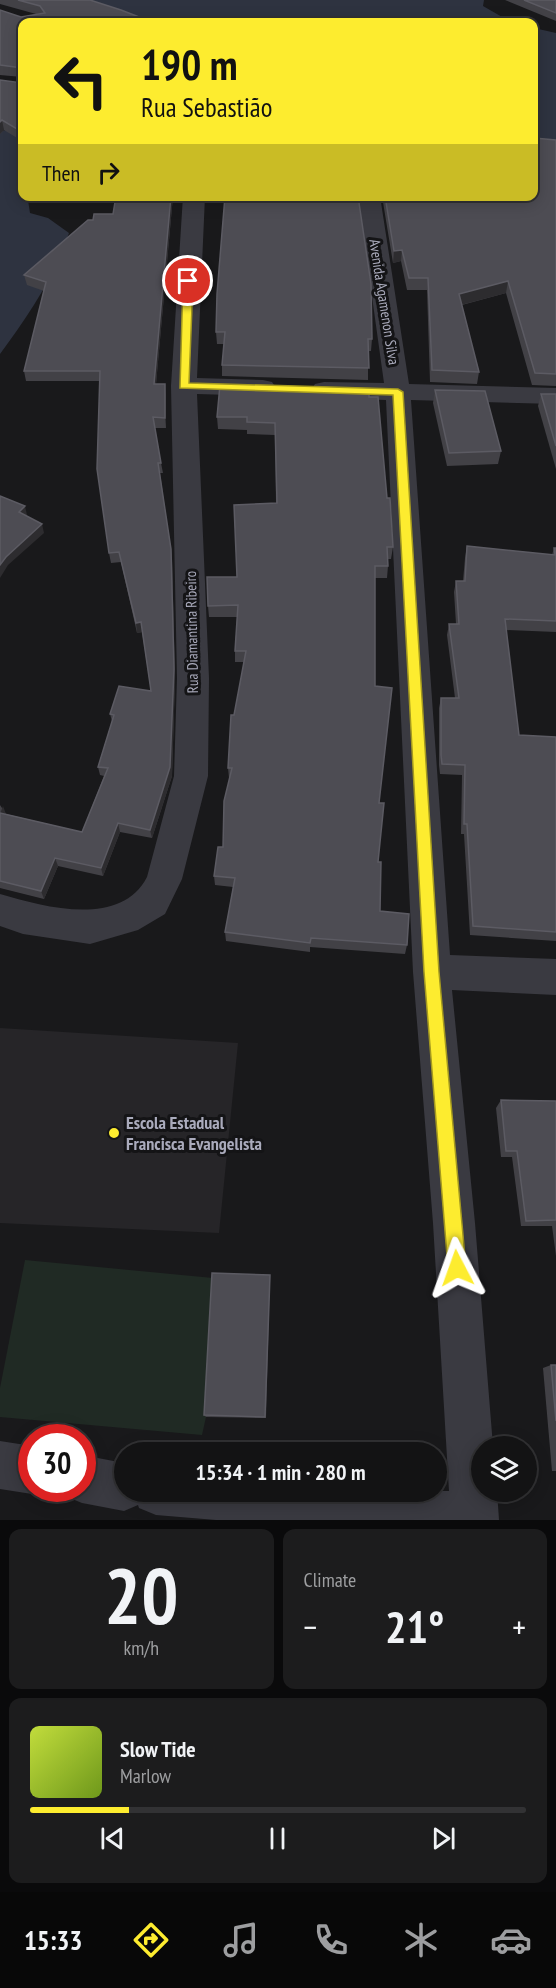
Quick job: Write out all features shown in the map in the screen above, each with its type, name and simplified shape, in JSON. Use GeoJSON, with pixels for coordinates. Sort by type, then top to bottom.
{"type":"FeatureCollection","features":[{"type":"Feature","properties":{"kind":"street","name":"Rua Diamantina Ribeiro"},"geometry":{"type":"LineString","coordinates":[[0,910],[23,917],[90,927],[125,918],[152,903],[164,879],[191,776],[193,678],[184,386],[194,201]]}},
{"type":"Feature","properties":{"kind":"street","name":"Avenida Agamenon Silva"},"geometry":{"type":"LineString","coordinates":[[370,201],[398,392],[432,972],[454,1223],[475,1518]]}},
{"type":"Feature","properties":{"kind":"street"},"geometry":{"type":"LineString","coordinates":[[184,386],[556,396]]}},
{"type":"Feature","properties":{"kind":"street"},"geometry":{"type":"LineString","coordinates":[[432,972],[556,977]]}},
{"type":"Feature","properties":{"kind":"street"},"geometry":{"type":"LineString","coordinates":[[0,1464],[18,1467]]}},
{"type":"Feature","properties":{"kind":"street"},"geometry":{"type":"LineString","coordinates":[[96,1482],[114,1485]]}},
{"type":"Feature","properties":{"kind":"street"},"geometry":{"type":"LineString","coordinates":[[286,1502],[475,1518]]}},
{"type":"Feature","properties":{"kind":"shaded area","name":"Escola Estadual Francisca Evangelista"},"geometry":{"type":"Polygon","coordinates":[[[0,1028],[238,1043],[219,1233],[0,1223],[0,1028]]]}},
{"type":"Feature","properties":{"kind":"shaded area"},"geometry":{"type":"Polygon","coordinates":[[[25,1260],[213,1278],[206,1417],[202,1435],[0,1417],[0,1388],[25,1260]]]}},
{"type":"Feature","properties":{"kind":"water"},"geometry":{"type":"Polygon","coordinates":[[[0,0],[484,0],[483,6],[504,18],[61,18],[0,0]]]}},
{"type":"Feature","properties":{"kind":"water"},"geometry":{"type":"Polygon","coordinates":[[[538,29],[556,33],[556,177],[538,172],[538,29]]]}},
{"type":"Feature","properties":{"kind":"water"},"geometry":{"type":"Polygon","coordinates":[[[18,125],[18,201],[28,201],[30,213],[48,218],[69,233],[56,266],[39,296],[0,354],[0,132],[18,125]]]}},
{"type":"Feature","properties":{"kind":"building"},"geometry":{"type":"Polygon","coordinates":[[[18,0],[90,0],[142,18],[18,18],[18,67],[0,65],[0,10],[21,17],[45,13],[40,6],[18,0]]]}},
{"type":"Feature","properties":{"kind":"building"},"geometry":{"type":"Polygon","coordinates":[[[524,0],[556,0],[556,13],[524,0]]]}},
{"type":"Feature","properties":{"kind":"building"},"geometry":{"type":"Polygon","coordinates":[[[0,80],[18,82],[18,130],[2,120],[0,122],[0,80]]]}},
{"type":"Feature","properties":{"kind":"building"},"geometry":{"type":"Polygon","coordinates":[[[538,138],[556,140],[556,374],[535,373],[508,281],[459,294],[479,372],[432,370],[428,278],[409,278],[402,250],[394,251],[386,201],[538,201],[538,138]]]}},
{"type":"Feature","properties":{"kind":"building"},"geometry":{"type":"Polygon","coordinates":[[[115,201],[171,201],[154,384],[165,384],[165,418],[153,417],[171,549],[174,669],[170,767],[150,830],[118,823],[101,868],[55,858],[41,891],[0,881],[0,813],[82,832],[108,768],[98,767],[114,715],[110,714],[119,686],[151,691],[141,622],[136,623],[119,552],[109,553],[97,469],[100,371],[24,371],[46,282],[24,275],[88,220],[93,220],[94,214],[113,214],[115,201]]]}},
{"type":"Feature","properties":{"kind":"building"},"geometry":{"type":"Polygon","coordinates":[[[225,201],[359,201],[371,284],[372,339],[368,339],[369,368],[222,365],[225,332],[216,332],[225,201]]]}},
{"type":"Feature","properties":{"kind":"building"},"geometry":{"type":"Polygon","coordinates":[[[220,385],[369,389],[369,397],[378,397],[387,498],[390,498],[393,547],[387,547],[388,566],[375,566],[375,686],[392,688],[379,803],[384,803],[378,862],[381,862],[380,911],[409,914],[407,945],[311,938],[310,943],[225,932],[235,878],[214,876],[218,847],[223,847],[224,801],[232,768],[228,768],[231,715],[234,715],[246,651],[235,651],[238,605],[208,606],[207,577],[237,577],[234,505],[277,503],[275,423],[247,422],[247,417],[217,417],[220,385]]]}},
{"type":"Feature","properties":{"kind":"building"},"geometry":{"type":"Polygon","coordinates":[[[435,390],[485,391],[501,451],[449,453],[435,390]]]}},
{"type":"Feature","properties":{"kind":"building"},"geometry":{"type":"Polygon","coordinates":[[[541,394],[556,394],[556,446],[541,394]]]}},
{"type":"Feature","properties":{"kind":"building"},"geometry":{"type":"Polygon","coordinates":[[[0,496],[25,506],[19,512],[42,524],[0,565],[0,496]]]}},
{"type":"Feature","properties":{"kind":"building"},"geometry":{"type":"Polygon","coordinates":[[[467,546],[555,555],[554,548],[556,548],[556,621],[505,619],[519,735],[556,737],[556,932],[473,926],[467,824],[464,824],[465,765],[442,764],[441,755],[441,698],[459,698],[449,624],[459,624],[456,581],[465,581],[467,546]]]}},
{"type":"Feature","properties":{"kind":"building"},"geometry":{"type":"Polygon","coordinates":[[[501,1100],[556,1101],[556,1220],[526,1221],[517,1151],[506,1151],[501,1100]]]}},
{"type":"Feature","properties":{"kind":"building"},"geometry":{"type":"Polygon","coordinates":[[[212,1273],[270,1275],[265,1417],[204,1415],[212,1273]]]}},
{"type":"Feature","properties":{"kind":"building"},"geometry":{"type":"Polygon","coordinates":[[[551,1365],[556,1365],[556,1421],[551,1365]]]}},
{"type":"Feature","properties":{"kind":"place","name":"Escola Estadual Francisca Evangelista"},"geometry":{"type":"Point","coordinates":[114,1133]}},
{"type":"Feature","properties":{"kind":"route"},"geometry":{"type":"LineString","coordinates":[[188,281],[184,386],[398,392],[432,972],[457,1268]]}}]}
